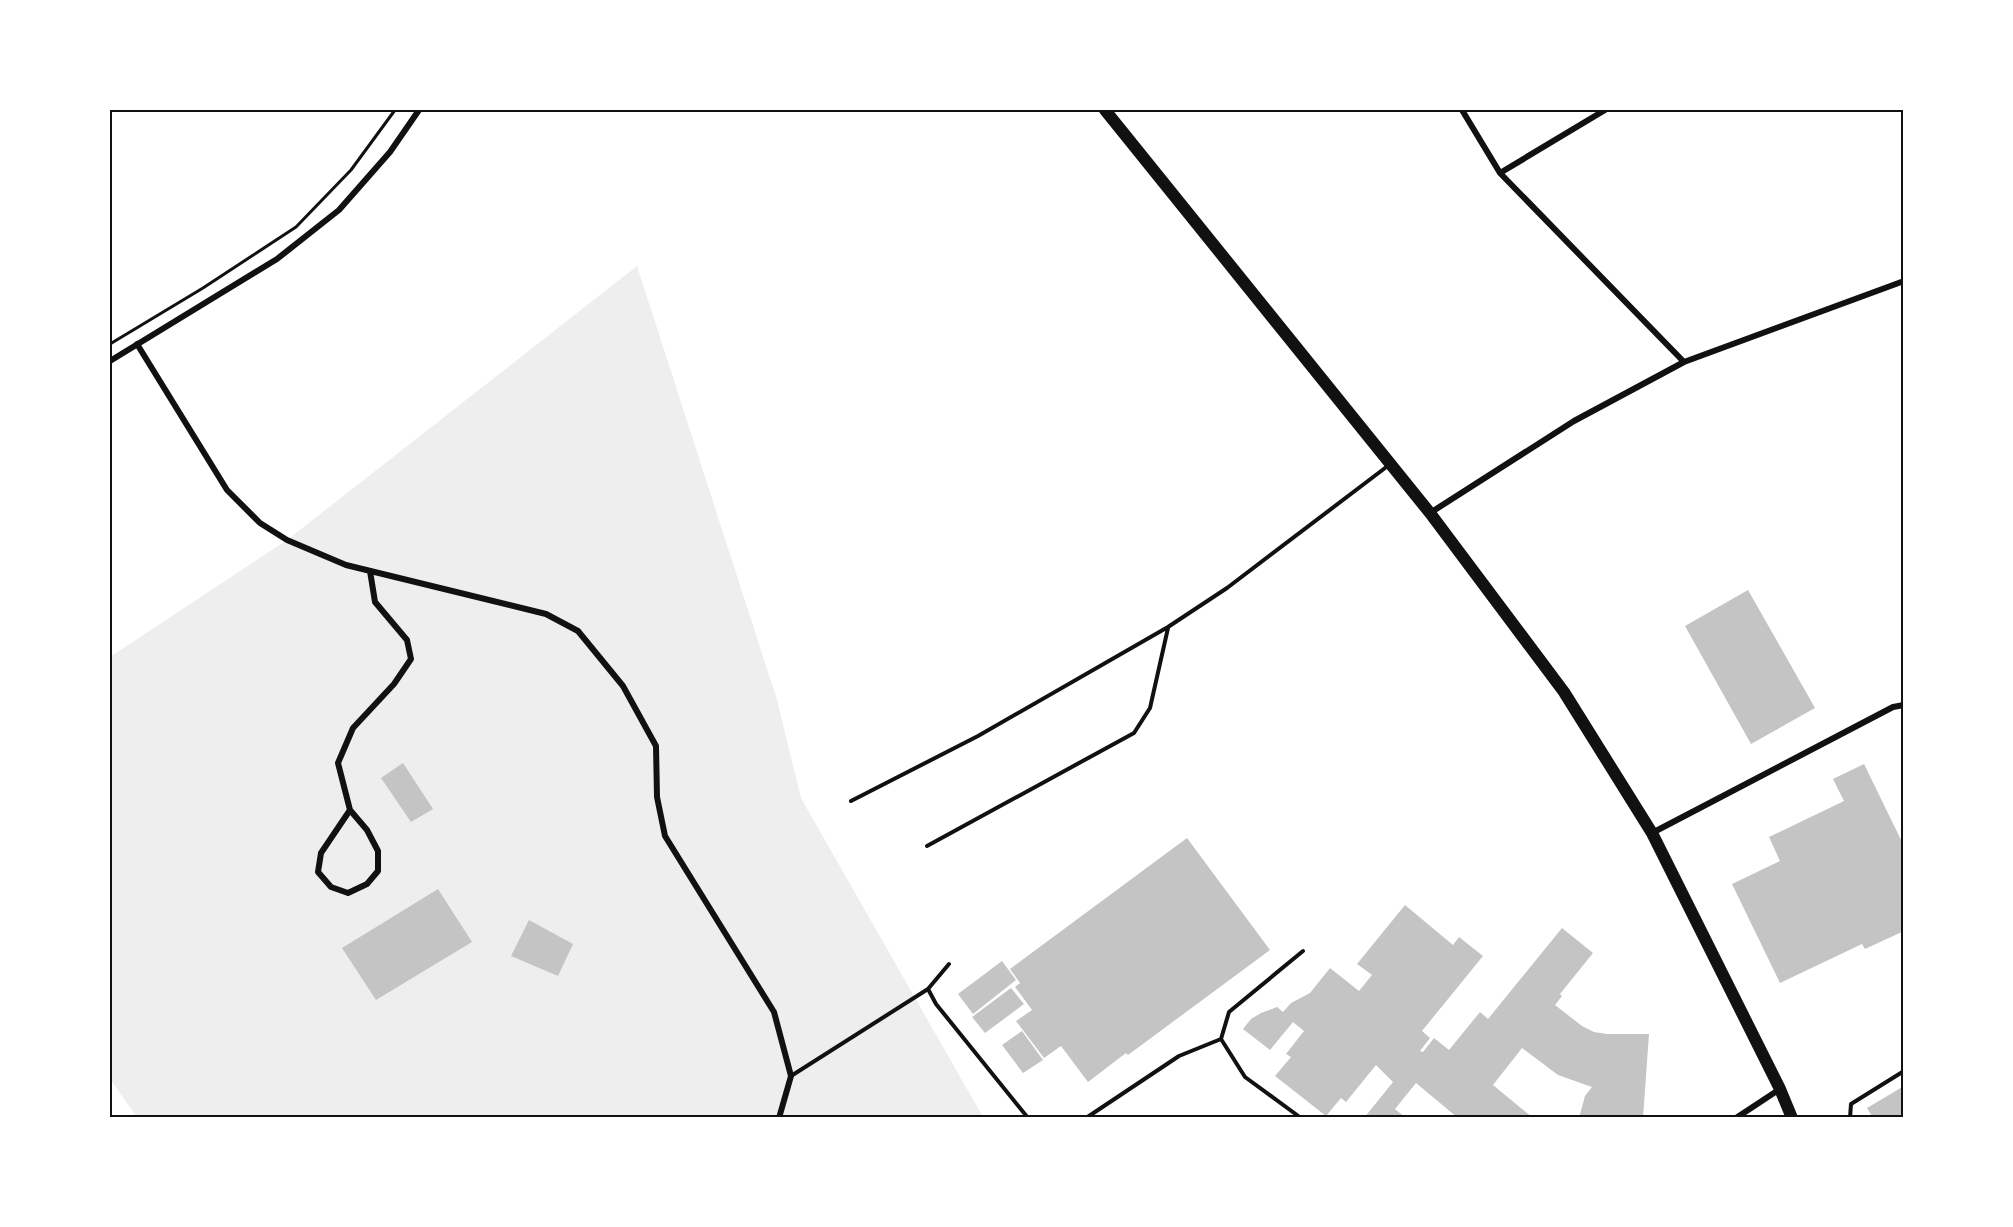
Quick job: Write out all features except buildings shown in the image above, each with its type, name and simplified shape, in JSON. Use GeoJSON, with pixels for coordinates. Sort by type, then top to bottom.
{"type":"FeatureCollection","features":[{"type":"Feature","properties":{"kind":"main road"},"geometry":{"type":"LineString","coordinates":[[1105,110],[1430,513],[1564,692],[1652,833],[1780,1089],[1792,1118]]}},
{"type":"Feature","properties":{"kind":"street"},"geometry":{"type":"LineString","coordinates":[[110,361],[277,259],[339,210],[390,152],[419,110]]}},
{"type":"Feature","properties":{"kind":"street"},"geometry":{"type":"LineString","coordinates":[[1462,110],[1500,173],[1684,362]]}},
{"type":"Feature","properties":{"kind":"street"},"geometry":{"type":"LineString","coordinates":[[1500,173],[1605,110]]}},
{"type":"Feature","properties":{"kind":"street"},"geometry":{"type":"LineString","coordinates":[[1430,513],[1574,421],[1684,362],[1904,281]]}},
{"type":"Feature","properties":{"kind":"street"},"geometry":{"type":"LineString","coordinates":[[137,344],[227,490],[260,523],[287,540],[346,565],[546,614],[578,630],[623,686],[656,746],[657,797],[665,836],[774,1012],[791,1076],[779,1118]]}},
{"type":"Feature","properties":{"kind":"street"},"geometry":{"type":"LineString","coordinates":[[350,810],[321,853],[318,872],[331,887],[348,893],[367,884],[378,871],[378,851],[367,830],[350,810],[338,763],[353,728],[394,684],[411,659],[407,640],[375,602],[370,571]]}},
{"type":"Feature","properties":{"kind":"street"},"geometry":{"type":"LineString","coordinates":[[1652,833],[1893,707],[1904,705]]}},
{"type":"Feature","properties":{"kind":"street"},"geometry":{"type":"LineString","coordinates":[[1736,1118],[1780,1089]]}},
{"type":"Feature","properties":{"kind":"lane"},"geometry":{"type":"LineString","coordinates":[[851,801],[978,736],[1168,627],[1227,588],[1390,464]]}},
{"type":"Feature","properties":{"kind":"lane"},"geometry":{"type":"LineString","coordinates":[[927,846],[1134,733],[1150,708],[1168,627]]}},
{"type":"Feature","properties":{"kind":"lane"},"geometry":{"type":"LineString","coordinates":[[1301,1118],[1245,1077],[1221,1040],[1229,1012],[1302,951]]}},
{"type":"Feature","properties":{"kind":"lane"},"geometry":{"type":"LineString","coordinates":[[791,1076],[928,989],[949,964]]}},
{"type":"Feature","properties":{"kind":"lane"},"geometry":{"type":"LineString","coordinates":[[928,989],[1028,1118]]}},
{"type":"Feature","properties":{"kind":"lane"},"geometry":{"type":"LineString","coordinates":[[1086,1118],[1179,1056],[1221,1040]]}},
{"type":"Feature","properties":{"kind":"lane"},"geometry":{"type":"LineString","coordinates":[[1850,1118],[1851,1104],[1904,1071]]}},
{"type":"Feature","properties":{"kind":"path"},"geometry":{"type":"LineString","coordinates":[[110,344],[203,288],[296,227],[351,170],[395,110]]}},
{"type":"Feature","properties":{"kind":"shaded area"},"geometry":{"type":"Polygon","coordinates":[[[637,266],[777,700],[801,798],[983,1117],[137,1117],[110,1079],[110,657],[287,540],[637,266]]]}}]}
